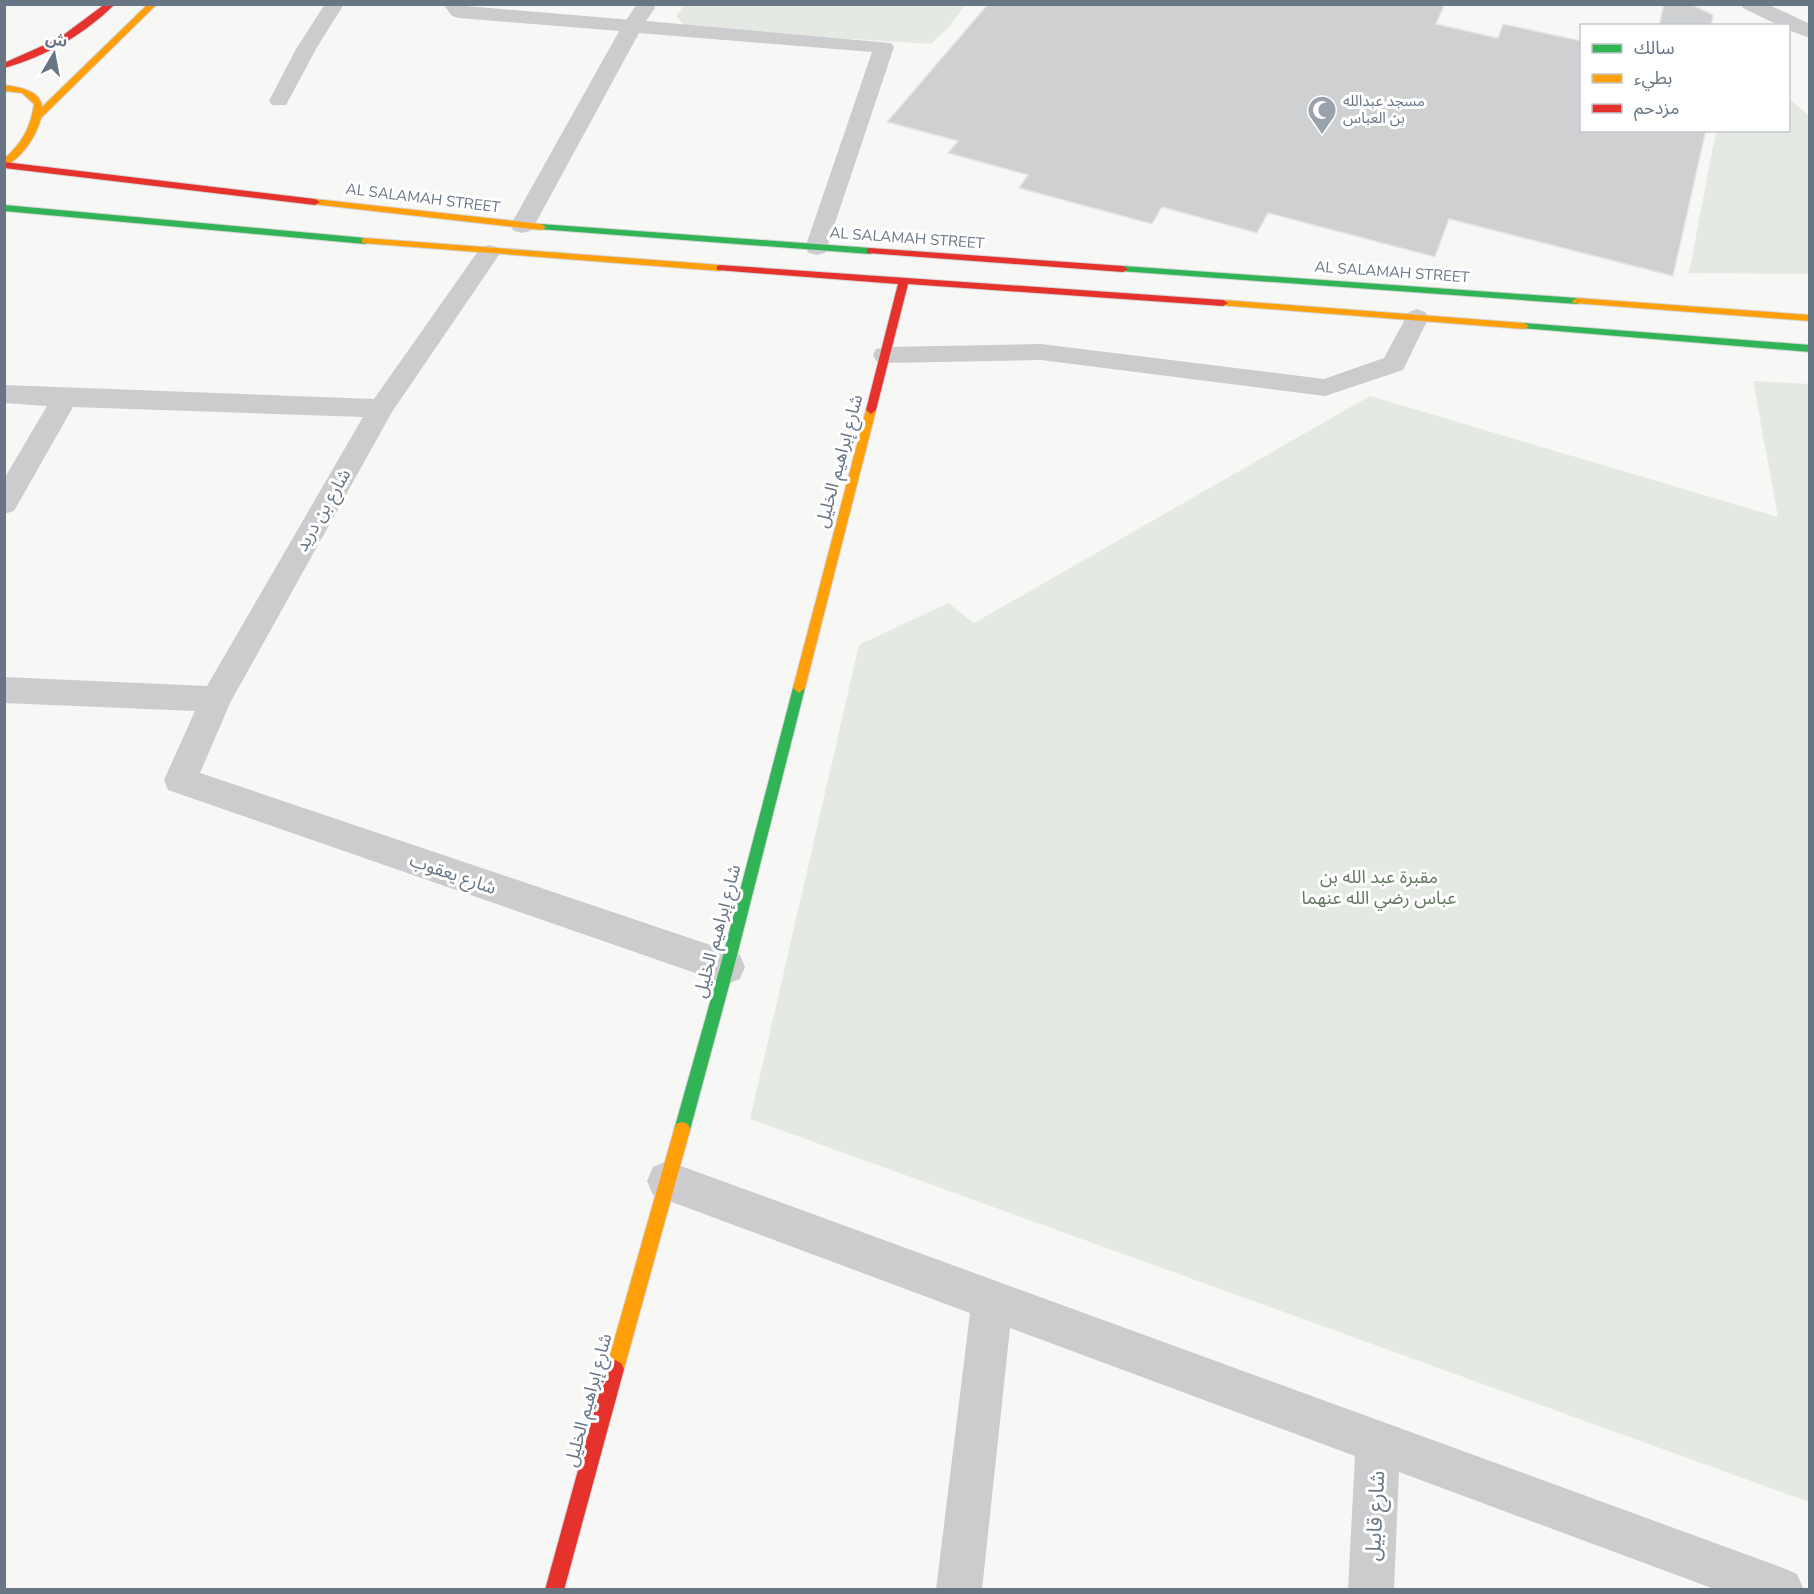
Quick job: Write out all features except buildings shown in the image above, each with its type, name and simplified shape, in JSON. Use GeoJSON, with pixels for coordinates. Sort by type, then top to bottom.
{"type":"FeatureCollection","features":[{"type":"Feature","properties":{"kind":"street"},"geometry":{"type":"LineString","coordinates":[[4,66],[17,63],[61,42],[95,19],[111,4]]}},
{"type":"Feature","properties":{"kind":"street"},"geometry":{"type":"LineString","coordinates":[[38,116],[153,4]]}},
{"type":"Feature","properties":{"kind":"street"},"geometry":{"type":"LineString","coordinates":[[522,226],[632,26],[648,4]]}},
{"type":"Feature","properties":{"kind":"street"},"geometry":{"type":"LineString","coordinates":[[1750,4],[1809,32]]}},
{"type":"Feature","properties":{"kind":"street"},"geometry":{"type":"LineString","coordinates":[[632,26],[884,47],[817,248]]}},
{"type":"Feature","properties":{"kind":"street"},"geometry":{"type":"LineString","coordinates":[[4,88],[25,91],[38,103],[38,125],[22,148],[4,164]]}},
{"type":"Feature","properties":{"kind":"street","name":"AL SALAMAH STREET"},"geometry":{"type":"LineString","coordinates":[[4,164],[522,226],[1806,317]]}},
{"type":"Feature","properties":{"kind":"street"},"geometry":{"type":"LineString","coordinates":[[4,208],[489,252],[1418,316],[1809,349]]}},
{"type":"Feature","properties":{"kind":"street","name":"شارع بن دريد"},"geometry":{"type":"LineString","coordinates":[[180,780],[216,699],[381,408],[489,252]]}},
{"type":"Feature","properties":{"kind":"street","name":"شارع إبراهيم الخليل"},"geometry":{"type":"LineString","coordinates":[[554,1590],[726,967],[904,280]]}},
{"type":"Feature","properties":{"kind":"street"},"geometry":{"type":"LineString","coordinates":[[4,394],[381,408]]}},
{"type":"Feature","properties":{"kind":"street"},"geometry":{"type":"LineString","coordinates":[[4,504],[66,398]]}},
{"type":"Feature","properties":{"kind":"street"},"geometry":{"type":"LineString","coordinates":[[4,690],[216,699]]}},
{"type":"Feature","properties":{"kind":"street","name":"شارع يعقوب"},"geometry":{"type":"LineString","coordinates":[[180,780],[726,967]]}},
{"type":"Feature","properties":{"kind":"street"},"geometry":{"type":"LineString","coordinates":[[667,1181],[1780,1590]]}},
{"type":"Feature","properties":{"kind":"street"},"geometry":{"type":"LineString","coordinates":[[959,1590],[992,1301]]}},
{"type":"Feature","properties":{"kind":"street","name":"شارع قابيل"},"geometry":{"type":"LineString","coordinates":[[1371,1590],[1378,1442]]}},
{"type":"Feature","properties":{"kind":"lane"},"geometry":{"type":"LineString","coordinates":[[279,101],[306,49],[335,4]]}},
{"type":"Feature","properties":{"kind":"lane"},"geometry":{"type":"LineString","coordinates":[[452,4],[459,12],[632,26]]}},
{"type":"Feature","properties":{"kind":"lane"},"geometry":{"type":"LineString","coordinates":[[885,356],[1041,352],[1325,388],[1394,364],[1418,316]]}},
{"type":"Feature","properties":{"kind":"green space"},"geometry":{"type":"Polygon","coordinates":[[[685,4],[965,5],[949,27],[931,44],[687,28],[676,16],[685,4]]]}},
{"type":"Feature","properties":{"kind":"green space"},"geometry":{"type":"Polygon","coordinates":[[[1790,99],[1809,116],[1809,274],[1689,273],[1716,132],[1790,132],[1790,99]]]}},
{"type":"Feature","properties":{"kind":"green space","name":"مقبرة عبد الله بن عباس رضي الله عنهما"},"geometry":{"type":"Polygon","coordinates":[[[1753,381],[1809,384],[1809,1502],[750,1119],[859,645],[948,603],[974,623],[1370,396],[1778,517],[1753,381]]]}},
{"type":"Feature","properties":{"kind":"traffic: fast"},"geometry":{"type":"LineString","coordinates":[[4,208],[365,241]]}},
{"type":"Feature","properties":{"kind":"traffic: fast"},"geometry":{"type":"LineString","coordinates":[[541,227],[870,251]]}},
{"type":"Feature","properties":{"kind":"traffic: fast"},"geometry":{"type":"LineString","coordinates":[[1123,269],[1577,301]]}},
{"type":"Feature","properties":{"kind":"traffic: fast"},"geometry":{"type":"LineString","coordinates":[[1524,326],[1810,349]]}},
{"type":"Feature","properties":{"kind":"traffic: fast"},"geometry":{"type":"LineString","coordinates":[[682,1130],[799,688]]}},
{"type":"Feature","properties":{"kind":"traffic: slow"},"geometry":{"type":"LineString","coordinates":[[38,116],[153,4]]}},
{"type":"Feature","properties":{"kind":"traffic: slow"},"geometry":{"type":"LineString","coordinates":[[4,88],[25,91],[38,103],[35,122],[28,138],[4,164]]}},
{"type":"Feature","properties":{"kind":"traffic: slow"},"geometry":{"type":"LineString","coordinates":[[315,202],[541,227]]}},
{"type":"Feature","properties":{"kind":"traffic: slow"},"geometry":{"type":"LineString","coordinates":[[365,241],[720,268]]}},
{"type":"Feature","properties":{"kind":"traffic: slow"},"geometry":{"type":"LineString","coordinates":[[1577,301],[1810,318]]}},
{"type":"Feature","properties":{"kind":"traffic: slow"},"geometry":{"type":"LineString","coordinates":[[1223,303],[1524,326]]}},
{"type":"Feature","properties":{"kind":"traffic: slow"},"geometry":{"type":"LineString","coordinates":[[799,688],[871,410]]}},
{"type":"Feature","properties":{"kind":"traffic: slow"},"geometry":{"type":"LineString","coordinates":[[615,1369],[682,1130]]}},
{"type":"Feature","properties":{"kind":"traffic: jam"},"geometry":{"type":"LineString","coordinates":[[4,66],[34,55],[61,41],[87,24],[111,4]]}},
{"type":"Feature","properties":{"kind":"traffic: jam"},"geometry":{"type":"LineString","coordinates":[[4,165],[315,202]]}},
{"type":"Feature","properties":{"kind":"traffic: jam"},"geometry":{"type":"LineString","coordinates":[[870,251],[1123,269]]}},
{"type":"Feature","properties":{"kind":"traffic: jam"},"geometry":{"type":"LineString","coordinates":[[720,268],[1223,303]]}},
{"type":"Feature","properties":{"kind":"traffic: jam"},"geometry":{"type":"LineString","coordinates":[[871,410],[904,280]]}},
{"type":"Feature","properties":{"kind":"traffic: jam"},"geometry":{"type":"LineString","coordinates":[[554,1590],[615,1369]]}},
{"type":"Feature","properties":{"kind":"place","name":"مسجد عبدالله بن العباس"},"geometry":{"type":"Point","coordinates":[1322,136]}}]}
